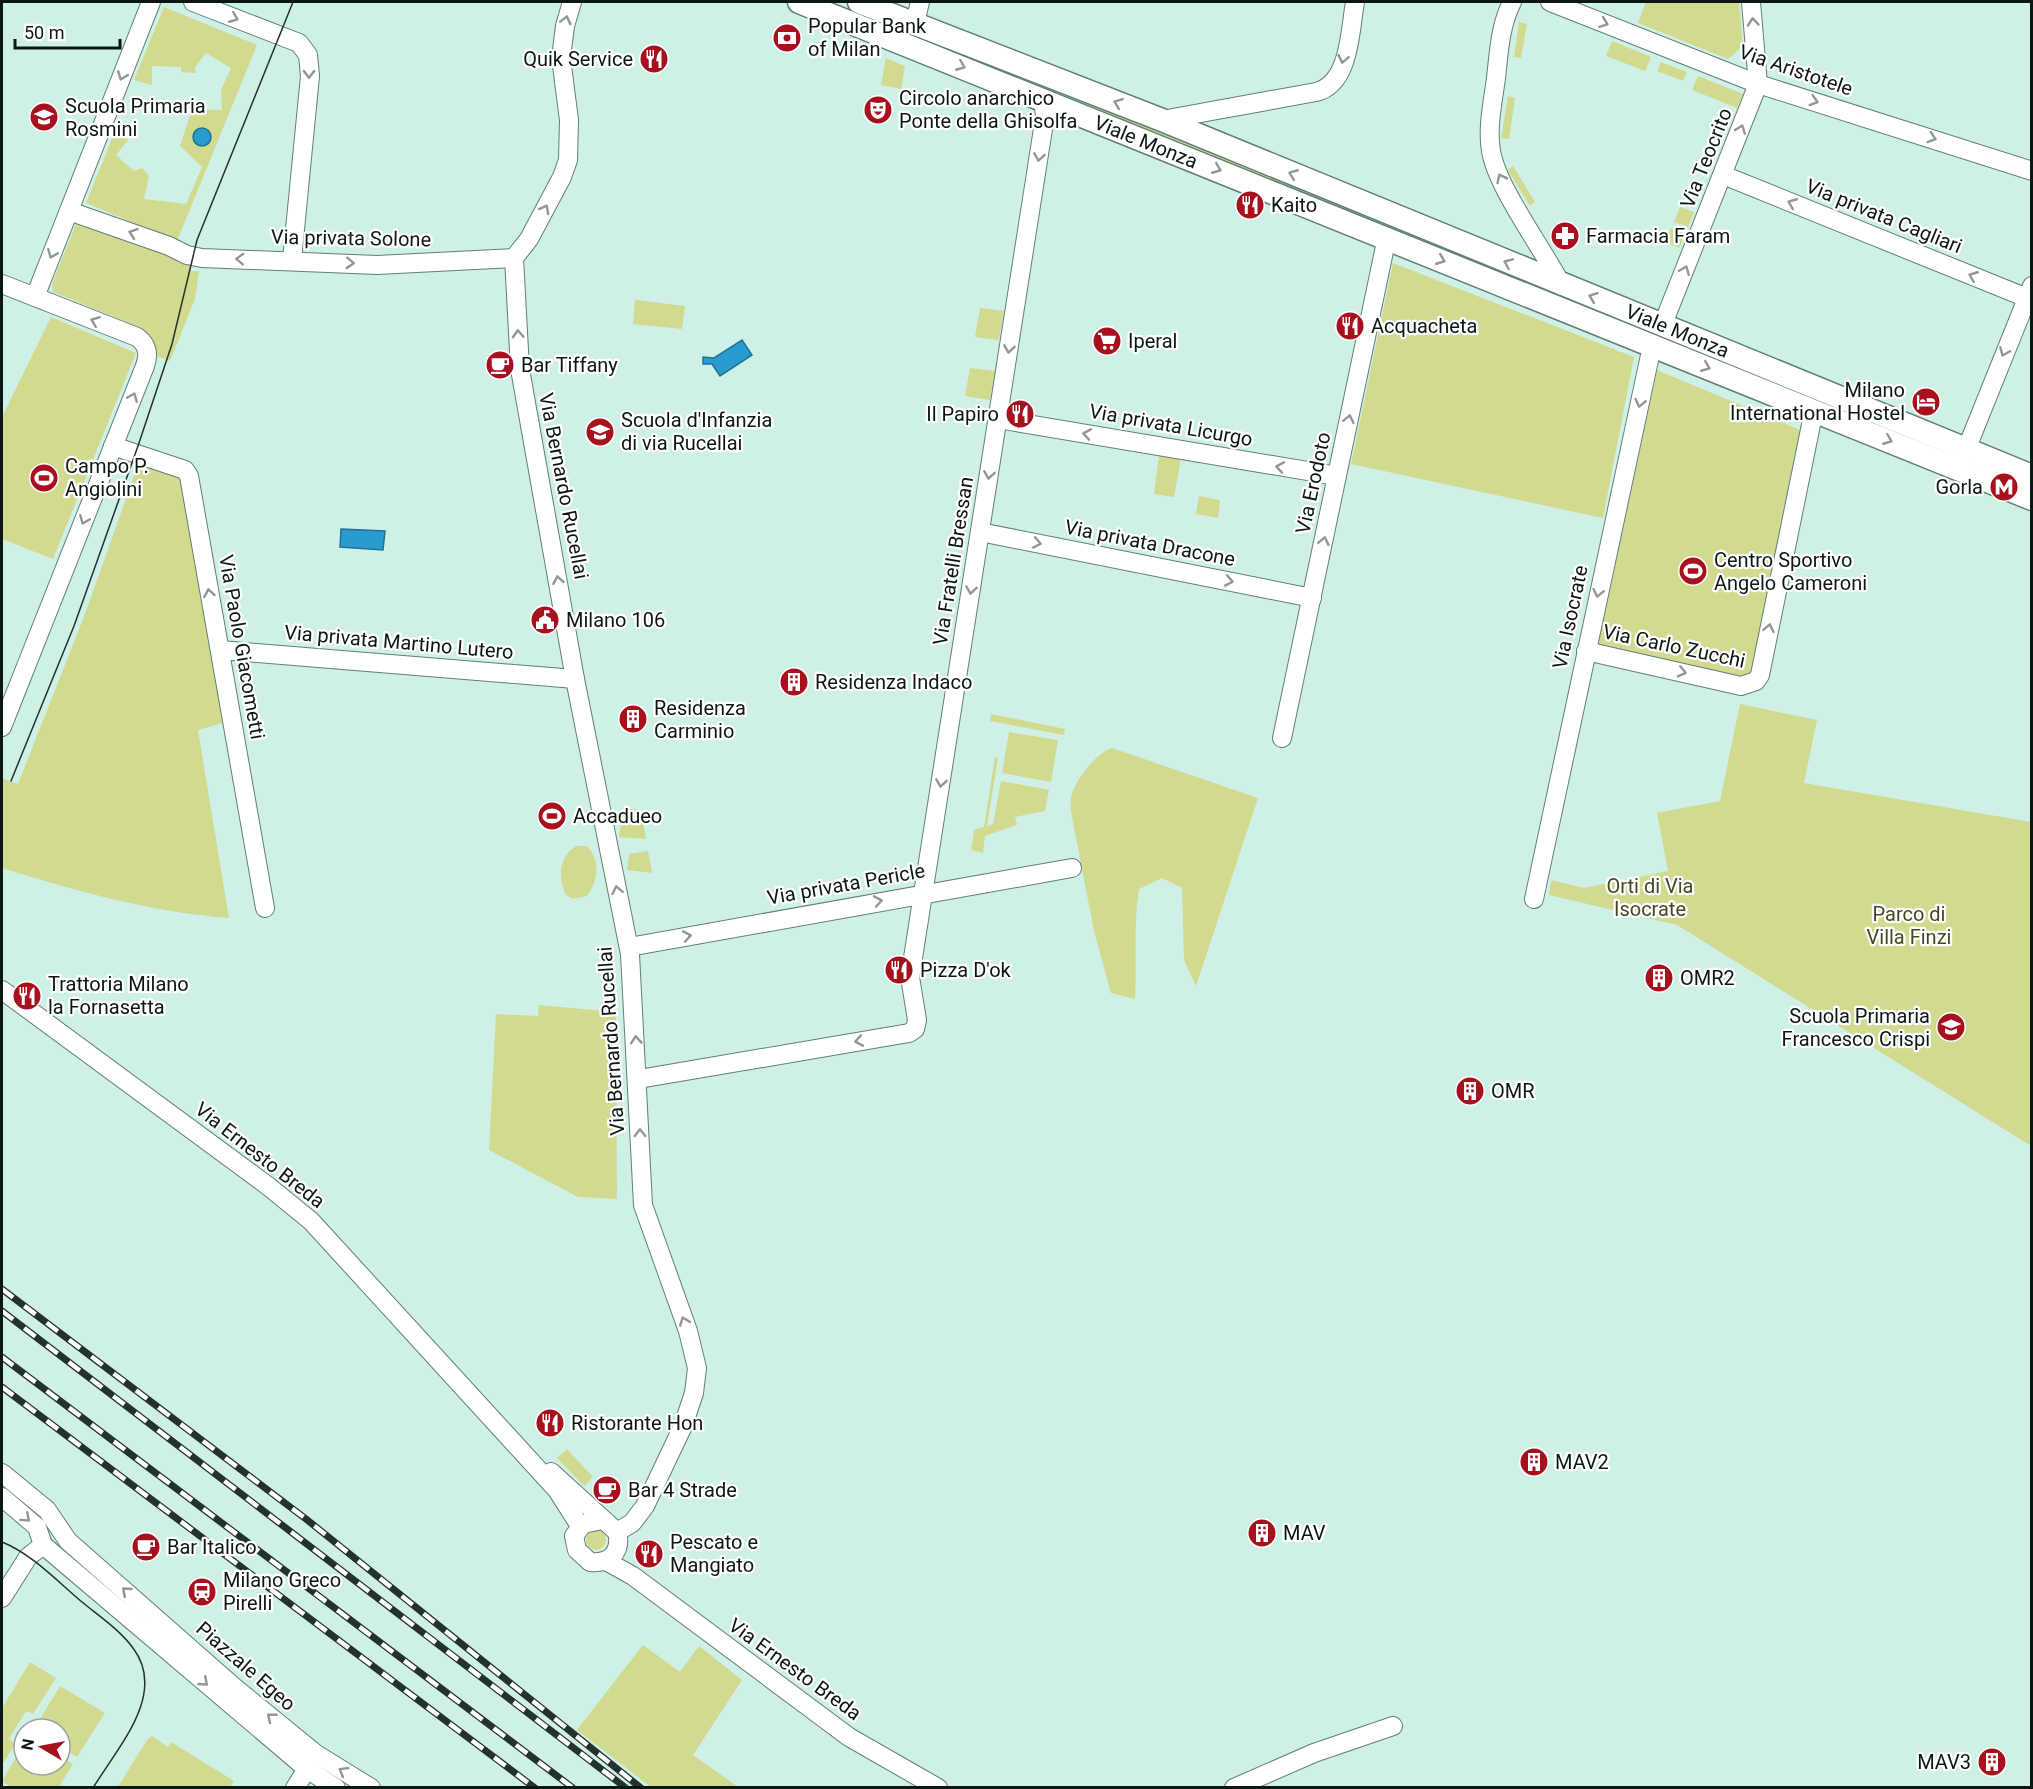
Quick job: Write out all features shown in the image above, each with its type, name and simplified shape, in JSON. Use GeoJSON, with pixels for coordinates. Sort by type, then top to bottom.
{"type":"FeatureCollection","features":[{"type":"Feature","properties":{"kind":"main road","name":"Viale Monza"},"geometry":{"type":"LineString","coordinates":[[799,2],[1814,410],[1962,459],[2031,476]]}},
{"type":"Feature","properties":{"kind":"main road","name":"Viale Monza"},"geometry":{"type":"LineString","coordinates":[[859,2],[917,12],[1162,120],[1562,286],[1663,324],[1962,459],[2031,499]]}},
{"type":"Feature","properties":{"kind":"main road"},"geometry":{"type":"LineString","coordinates":[[906,44],[917,12]]}},
{"type":"Feature","properties":{"kind":"main road"},"geometry":{"type":"LineString","coordinates":[[1387,237],[1390,213]]}},
{"type":"Feature","properties":{"kind":"street"},"geometry":{"type":"LineString","coordinates":[[35,297],[151,2]]}},
{"type":"Feature","properties":{"kind":"street"},"geometry":{"type":"LineString","coordinates":[[193,2],[302,46],[310,65],[292,260]]}},
{"type":"Feature","properties":{"kind":"street"},"geometry":{"type":"LineString","coordinates":[[514,258],[529,238],[560,181],[568,160],[569,126],[561,58],[565,26],[572,2]]}},
{"type":"Feature","properties":{"kind":"street"},"geometry":{"type":"LineString","coordinates":[[1162,120],[1316,92],[1330,87],[1341,70],[1355,2]]}},
{"type":"Feature","properties":{"kind":"street"},"geometry":{"type":"LineString","coordinates":[[1512,2],[1504,21],[1494,93],[1491,152],[1502,180],[1562,286]]}},
{"type":"Feature","properties":{"kind":"street","name":"Via Aristotele"},"geometry":{"type":"LineString","coordinates":[[1550,2],[1758,84],[2031,171]]}},
{"type":"Feature","properties":{"kind":"street","name":"Via Teocrito"},"geometry":{"type":"LineString","coordinates":[[1663,324],[1758,84],[1751,2]]}},
{"type":"Feature","properties":{"kind":"street","name":"Via Fratelli Bressan"},"geometry":{"type":"LineString","coordinates":[[639,1078],[909,1033],[915,1029],[917,1020],[910,977],[1045,116],[1043,99]]}},
{"type":"Feature","properties":{"kind":"street","name":"Via privata Cagliari"},"geometry":{"type":"LineString","coordinates":[[1723,175],[2030,295]]}},
{"type":"Feature","properties":{"kind":"street","name":"Via privata Solone"},"geometry":{"type":"LineString","coordinates":[[69,211],[169,246],[188,255],[377,265],[514,258]]}},
{"type":"Feature","properties":{"kind":"street","name":"Via Erodoto"},"geometry":{"type":"LineString","coordinates":[[1282,738],[1387,237]]}},
{"type":"Feature","properties":{"kind":"street","name":"Via Bernardo Rucellai"},"geometry":{"type":"LineString","coordinates":[[514,258],[520,369],[575,679],[629,947],[639,1078],[643,1205],[696,1359],[696,1377],[683,1426],[645,1506],[618,1539]]}},
{"type":"Feature","properties":{"kind":"street"},"geometry":{"type":"LineString","coordinates":[[2,284],[134,336],[146,346],[148,353],[145,366],[2,727]]}},
{"type":"Feature","properties":{"kind":"street"},"geometry":{"type":"LineString","coordinates":[[1962,459],[2030,295]]}},
{"type":"Feature","properties":{"kind":"street","name":"Via Isocrate"},"geometry":{"type":"LineString","coordinates":[[1534,899],[1652,346]]}},
{"type":"Feature","properties":{"kind":"street","name":"Via Carlo Zucchi"},"geometry":{"type":"LineString","coordinates":[[1586,651],[1741,686],[1753,684],[1760,675],[1814,410]]}},
{"type":"Feature","properties":{"kind":"street","name":"Via privata Licurgo"},"geometry":{"type":"LineString","coordinates":[[998,419],[1337,476]]}},
{"type":"Feature","properties":{"kind":"street","name":"Via Paolo Giacometti"},"geometry":{"type":"LineString","coordinates":[[113,446],[179,468],[189,476],[265,908]]}},
{"type":"Feature","properties":{"kind":"street","name":"Via privata Dracone"},"geometry":{"type":"LineString","coordinates":[[980,532],[1312,598]]}},
{"type":"Feature","properties":{"kind":"street","name":"Via privata Martino Lutero"},"geometry":{"type":"LineString","coordinates":[[220,650],[575,679]]}},
{"type":"Feature","properties":{"kind":"street","name":"Via privata Pericle"},"geometry":{"type":"LineString","coordinates":[[629,947],[1072,868]]}},
{"type":"Feature","properties":{"kind":"street","name":"Via Ernesto Breda"},"geometry":{"type":"LineString","coordinates":[[2,990],[298,1209],[407,1324],[557,1490],[580,1526],[574,1541],[580,1554],[591,1562],[606,1561],[633,1576],[849,1737],[938,1788]]}},
{"type":"Feature","properties":{"kind":"street","name":"Via Ernesto Breda"},"geometry":{"type":"LineString","coordinates":[[535,1467],[560,1478],[602,1520],[611,1523],[633,1576]]}},
{"type":"Feature","properties":{"kind":"street","name":"Piazzale Egeo"},"geometry":{"type":"LineString","coordinates":[[2,1473],[47,1510],[68,1541],[234,1687],[311,1762]]}},
{"type":"Feature","properties":{"kind":"street","name":"Piazzale Egeo"},"geometry":{"type":"LineString","coordinates":[[2,1497],[37,1527],[43,1545],[311,1762]]}},
{"type":"Feature","properties":{"kind":"street"},"geometry":{"type":"LineString","coordinates":[[580,1526],[589,1521],[602,1520]]}},
{"type":"Feature","properties":{"kind":"street"},"geometry":{"type":"LineString","coordinates":[[606,1561],[614,1555],[618,1539]]}},
{"type":"Feature","properties":{"kind":"street"},"geometry":{"type":"LineString","coordinates":[[2,1598],[28,1557],[43,1545]]}},
{"type":"Feature","properties":{"kind":"street"},"geometry":{"type":"LineString","coordinates":[[1234,1788],[1314,1753],[1393,1726]]}},
{"type":"Feature","properties":{"kind":"street"},"geometry":{"type":"LineString","coordinates":[[295,1788],[311,1762]]}},
{"type":"Feature","properties":{"kind":"street"},"geometry":{"type":"LineString","coordinates":[[311,1762],[336,1788]]}},
{"type":"Feature","properties":{"kind":"street"},"geometry":{"type":"LineString","coordinates":[[311,1762],[370,1788]]}},
{"type":"Feature","properties":{"kind":"green space"},"geometry":{"type":"Polygon","coordinates":[[[1646,2],[1739,2],[1743,46],[1728,59],[1638,23],[1646,2]]]}},
{"type":"Feature","properties":{"kind":"green space"},"geometry":{"type":"Polygon","coordinates":[[[164,7],[257,45],[177,241],[86,203],[115,131],[128,140],[116,155],[134,171],[142,168],[149,176],[144,199],[186,204],[202,167],[180,146],[192,109],[222,110],[221,90],[231,68],[206,53],[195,67],[196,73],[181,72],[181,67],[152,66],[152,85],[134,80],[164,7]]]}},
{"type":"Feature","properties":{"kind":"green space"},"geometry":{"type":"Polygon","coordinates":[[[1519,22],[1527,24],[1521,58],[1514,57],[1519,22]]]}},
{"type":"Feature","properties":{"kind":"green space"},"geometry":{"type":"Polygon","coordinates":[[[921,36],[1056,91],[1057,95],[918,39],[921,36]]]}},
{"type":"Feature","properties":{"kind":"green space"},"geometry":{"type":"Polygon","coordinates":[[[1612,41],[1651,57],[1645,71],[1606,56],[1612,41]]]}},
{"type":"Feature","properties":{"kind":"green space"},"geometry":{"type":"Polygon","coordinates":[[[886,58],[905,66],[901,89],[881,85],[886,58]]]}},
{"type":"Feature","properties":{"kind":"green space"},"geometry":{"type":"Polygon","coordinates":[[[1661,62],[1687,72],[1683,81],[1657,71],[1661,62]]]}},
{"type":"Feature","properties":{"kind":"green space"},"geometry":{"type":"Polygon","coordinates":[[[1698,76],[1743,94],[1737,108],[1692,90],[1698,76]]]}},
{"type":"Feature","properties":{"kind":"green space"},"geometry":{"type":"Polygon","coordinates":[[[1508,96],[1515,98],[1509,139],[1501,138],[1508,96]]]}},
{"type":"Feature","properties":{"kind":"green space"},"geometry":{"type":"Polygon","coordinates":[[[1083,101],[1366,216],[1365,221],[1079,104],[1083,101]]]}},
{"type":"Feature","properties":{"kind":"green space"},"geometry":{"type":"Polygon","coordinates":[[[1513,166],[1535,202],[1530,206],[1508,170],[1513,166]]]}},
{"type":"Feature","properties":{"kind":"green space"},"geometry":{"type":"Polygon","coordinates":[[[1680,207],[1694,212],[1688,227],[1674,222],[1680,207]]]}},
{"type":"Feature","properties":{"kind":"green space"},"geometry":{"type":"Polygon","coordinates":[[[76,224],[107,224],[179,262],[191,265],[191,271],[199,271],[195,299],[170,361],[154,355],[137,326],[53,292],[52,284],[76,224]]]}},
{"type":"Feature","properties":{"kind":"green space"},"geometry":{"type":"Polygon","coordinates":[[[1671,228],[1685,234],[1679,248],[1665,242],[1671,228]]]}},
{"type":"Feature","properties":{"kind":"green space"},"geometry":{"type":"Polygon","coordinates":[[[1427,240],[1550,290],[1551,293],[1425,245],[1427,240]]]}},
{"type":"Feature","properties":{"kind":"green space"},"geometry":{"type":"Polygon","coordinates":[[[1393,263],[1634,357],[1603,518],[1351,464],[1393,263]]]}},
{"type":"Feature","properties":{"kind":"green space"},"geometry":{"type":"Polygon","coordinates":[[[635,300],[685,306],[682,329],[633,324],[635,300]]]}},
{"type":"Feature","properties":{"kind":"green space"},"geometry":{"type":"Polygon","coordinates":[[[980,308],[1004,311],[999,340],[975,337],[980,308]]]}},
{"type":"Feature","properties":{"kind":"green space","name":"Campo P. Angiolini"},"geometry":{"type":"Polygon","coordinates":[[[51,317],[136,353],[53,559],[2,539],[2,417],[51,317]]]}},
{"type":"Feature","properties":{"kind":"green space"},"geometry":{"type":"Polygon","coordinates":[[[970,368],[995,371],[990,400],[965,396],[970,368]]]}},
{"type":"Feature","properties":{"kind":"green space","name":"Centro Sportivo Angelo Cameroni"},"geometry":{"type":"Polygon","coordinates":[[[1657,370],[1800,430],[1750,678],[1598,646],[1657,370]]]}},
{"type":"Feature","properties":{"kind":"green space"},"geometry":{"type":"Polygon","coordinates":[[[1159,455],[1181,458],[1174,497],[1154,494],[1159,455]]]}},
{"type":"Feature","properties":{"kind":"green space"},"geometry":{"type":"Polygon","coordinates":[[[139,462],[174,471],[184,485],[223,723],[198,730],[229,918],[142,906],[2,868],[2,778],[18,784],[85,614],[139,462]]]}},
{"type":"Feature","properties":{"kind":"green space"},"geometry":{"type":"Polygon","coordinates":[[[1199,496],[1220,500],[1218,518],[1196,514],[1199,496]]]}},
{"type":"Feature","properties":{"kind":"green space","name":"Parco di Villa Finzi"},"geometry":{"type":"Polygon","coordinates":[[[1740,704],[1817,720],[1804,783],[2031,822],[2031,1146],[1677,925],[1549,895],[1551,880],[1584,888],[1668,871],[1657,813],[1720,801],[1740,704]]]}},
{"type":"Feature","properties":{"kind":"green space"},"geometry":{"type":"Polygon","coordinates":[[[991,714],[1065,729],[1064,735],[990,721],[991,714]]]}},
{"type":"Feature","properties":{"kind":"green space"},"geometry":{"type":"Polygon","coordinates":[[[1009,732],[1058,740],[1051,782],[1002,773],[1009,732]]]}},
{"type":"Feature","properties":{"kind":"green space"},"geometry":{"type":"Polygon","coordinates":[[[1112,748],[1258,798],[1196,986],[1184,960],[1182,888],[1162,878],[1139,889],[1135,999],[1111,993],[1094,931],[1071,812],[1071,797],[1087,768],[1099,755],[1112,748]]]}},
{"type":"Feature","properties":{"kind":"green space"},"geometry":{"type":"Polygon","coordinates":[[[995,757],[998,758],[987,826],[993,824],[1001,781],[1049,790],[1045,811],[1015,817],[1017,825],[985,836],[983,853],[971,850],[974,830],[984,827],[995,757]]]}},
{"type":"Feature","properties":{"kind":"green space"},"geometry":{"type":"Polygon","coordinates":[[[623,808],[641,810],[646,839],[619,837],[623,808]]]}},
{"type":"Feature","properties":{"kind":"green space"},"geometry":{"type":"Polygon","coordinates":[[[576,846],[587,846],[591,852],[596,864],[596,878],[587,896],[573,899],[566,895],[563,888],[561,868],[566,856],[576,846]]]}},
{"type":"Feature","properties":{"kind":"green space"},"geometry":{"type":"Polygon","coordinates":[[[648,851],[652,873],[627,870],[629,854],[648,851]]]}},
{"type":"Feature","properties":{"kind":"green space"},"geometry":{"type":"Polygon","coordinates":[[[539,1005],[616,1012],[617,1199],[578,1197],[489,1150],[496,1014],[538,1016],[539,1005]]]}},
{"type":"Feature","properties":{"kind":"green space"},"geometry":{"type":"Polygon","coordinates":[[[567,1449],[593,1477],[584,1486],[557,1458],[567,1449]]]}},
{"type":"Feature","properties":{"kind":"green space"},"geometry":{"type":"Polygon","coordinates":[[[592,1530],[600,1530],[606,1536],[606,1544],[600,1550],[592,1550],[586,1544],[586,1536],[592,1530]]]}},
{"type":"Feature","properties":{"kind":"green space"},"geometry":{"type":"Polygon","coordinates":[[[643,1645],[680,1672],[699,1646],[742,1680],[693,1755],[738,1787],[651,1787],[577,1730],[643,1645]]]}},
{"type":"Feature","properties":{"kind":"green space"},"geometry":{"type":"Polygon","coordinates":[[[30,1662],[56,1678],[33,1714],[26,1711],[22,1717],[12,1717],[12,1734],[9,1739],[12,1742],[12,1749],[2,1765],[2,1708],[30,1662]]]}},
{"type":"Feature","properties":{"kind":"green space"},"geometry":{"type":"Polygon","coordinates":[[[60,1686],[105,1713],[77,1757],[72,1754],[72,1717],[41,1717],[60,1686]]]}},
{"type":"Feature","properties":{"kind":"green space"},"geometry":{"type":"Polygon","coordinates":[[[152,1736],[168,1747],[171,1742],[234,1781],[230,1787],[118,1787],[147,1740],[152,1736]]]}},
{"type":"Feature","properties":{"kind":"green space"},"geometry":{"type":"Polygon","coordinates":[[[12,1764],[12,1777],[65,1777],[59,1787],[11,1787],[2,1781],[12,1764]]]}},
{"type":"Feature","properties":{"kind":"water"},"geometry":{"type":"Polygon","coordinates":[[[202,128],[208,131],[211,137],[208,143],[202,146],[196,143],[193,137],[196,131],[202,128]]]}},
{"type":"Feature","properties":{"kind":"water"},"geometry":{"type":"Polygon","coordinates":[[[742,340],[752,355],[720,376],[712,364],[703,364],[703,357],[714,358],[742,340]]]}},
{"type":"Feature","properties":{"kind":"water"},"geometry":{"type":"Polygon","coordinates":[[[341,529],[385,531],[383,550],[340,547],[341,529]]]}},
{"type":"Feature","properties":{"kind":"tram line"},"geometry":{"type":"LineString","coordinates":[[11,781],[74,626],[138,446],[172,344],[197,240],[293,2]]}},
{"type":"Feature","properties":{"kind":"tram line"},"geometry":{"type":"LineString","coordinates":[[2,1542],[24,1553],[116,1629],[133,1648],[142,1666],[145,1684],[142,1702],[135,1720],[93,1788]]}},
{"type":"Feature","properties":{"kind":"railway"},"geometry":{"type":"LineString","coordinates":[[2,1289],[306,1519],[641,1788]]}},
{"type":"Feature","properties":{"kind":"railway"},"geometry":{"type":"LineString","coordinates":[[2,1311],[626,1788]]}},
{"type":"Feature","properties":{"kind":"railway"},"geometry":{"type":"LineString","coordinates":[[2,1357],[573,1788]]}},
{"type":"Feature","properties":{"kind":"railway"},"geometry":{"type":"LineString","coordinates":[[2,1387],[535,1788]]}},
{"type":"Feature","properties":{"kind":"place","name":"Popular Bank of Milan"},"geometry":{"type":"Point","coordinates":[787,38]}},
{"type":"Feature","properties":{"kind":"place","name":"Quik Service"},"geometry":{"type":"Point","coordinates":[654,59]}},
{"type":"Feature","properties":{"kind":"place","name":"Circolo anarchico Ponte della Ghisolfa"},"geometry":{"type":"Point","coordinates":[878,110]}},
{"type":"Feature","properties":{"kind":"place","name":"Scuola Primaria Rosmini"},"geometry":{"type":"Point","coordinates":[44,117]}},
{"type":"Feature","properties":{"kind":"place","name":"Kaito"},"geometry":{"type":"Point","coordinates":[1250,205]}},
{"type":"Feature","properties":{"kind":"place","name":"Farmacia Faram"},"geometry":{"type":"Point","coordinates":[1565,236]}},
{"type":"Feature","properties":{"kind":"place","name":"Acquacheta"},"geometry":{"type":"Point","coordinates":[1350,326]}},
{"type":"Feature","properties":{"kind":"place","name":"Iperal"},"geometry":{"type":"Point","coordinates":[1107,341]}},
{"type":"Feature","properties":{"kind":"place","name":"Bar Tiffany"},"geometry":{"type":"Point","coordinates":[500,365]}},
{"type":"Feature","properties":{"kind":"place","name":"Milano International Hostel"},"geometry":{"type":"Point","coordinates":[1926,402]}},
{"type":"Feature","properties":{"kind":"place","name":"Il Papiro"},"geometry":{"type":"Point","coordinates":[1020,414]}},
{"type":"Feature","properties":{"kind":"place","name":"Scuola d'Infanzia di via Rucellai"},"geometry":{"type":"Point","coordinates":[600,432]}},
{"type":"Feature","properties":{"kind":"place","name":"Campo P. Angiolini"},"geometry":{"type":"Point","coordinates":[44,478]}},
{"type":"Feature","properties":{"kind":"place","name":"Gorla"},"geometry":{"type":"Point","coordinates":[2004,487]}},
{"type":"Feature","properties":{"kind":"place","name":"Centro Sportivo Angelo Cameroni"},"geometry":{"type":"Point","coordinates":[1693,571]}},
{"type":"Feature","properties":{"kind":"place","name":"Milano 106"},"geometry":{"type":"Point","coordinates":[545,620]}},
{"type":"Feature","properties":{"kind":"place","name":"Residenza Indaco"},"geometry":{"type":"Point","coordinates":[794,682]}},
{"type":"Feature","properties":{"kind":"place","name":"Residenza Carminio"},"geometry":{"type":"Point","coordinates":[633,719]}},
{"type":"Feature","properties":{"kind":"place","name":"Accadueo"},"geometry":{"type":"Point","coordinates":[552,816]}},
{"type":"Feature","properties":{"kind":"place","name":"Pizza D'ok"},"geometry":{"type":"Point","coordinates":[899,970]}},
{"type":"Feature","properties":{"kind":"place","name":"OMR2"},"geometry":{"type":"Point","coordinates":[1659,978]}},
{"type":"Feature","properties":{"kind":"place","name":"Trattoria Milano la Fornasetta"},"geometry":{"type":"Point","coordinates":[27,996]}},
{"type":"Feature","properties":{"kind":"place","name":"Scuola Primaria Francesco Crispi"},"geometry":{"type":"Point","coordinates":[1951,1027]}},
{"type":"Feature","properties":{"kind":"place","name":"OMR"},"geometry":{"type":"Point","coordinates":[1470,1091]}},
{"type":"Feature","properties":{"kind":"place","name":"Ristorante Hon"},"geometry":{"type":"Point","coordinates":[550,1423]}},
{"type":"Feature","properties":{"kind":"place","name":"MAV2"},"geometry":{"type":"Point","coordinates":[1534,1462]}},
{"type":"Feature","properties":{"kind":"place","name":"Bar 4 Strade"},"geometry":{"type":"Point","coordinates":[607,1490]}},
{"type":"Feature","properties":{"kind":"place","name":"MAV"},"geometry":{"type":"Point","coordinates":[1262,1533]}},
{"type":"Feature","properties":{"kind":"place","name":"Bar Italico"},"geometry":{"type":"Point","coordinates":[146,1547]}},
{"type":"Feature","properties":{"kind":"place","name":"Pescato e Mangiato"},"geometry":{"type":"Point","coordinates":[649,1554]}},
{"type":"Feature","properties":{"kind":"place","name":"Milano Greco Pirelli"},"geometry":{"type":"Point","coordinates":[202,1592]}},
{"type":"Feature","properties":{"kind":"place","name":"MAV3"},"geometry":{"type":"Point","coordinates":[1992,1762]}},
{"type":"Feature","properties":{"kind":"park label","name":"Orti di Via Isocrate"},"geometry":{"type":"Point","coordinates":[1650,898]}}]}
